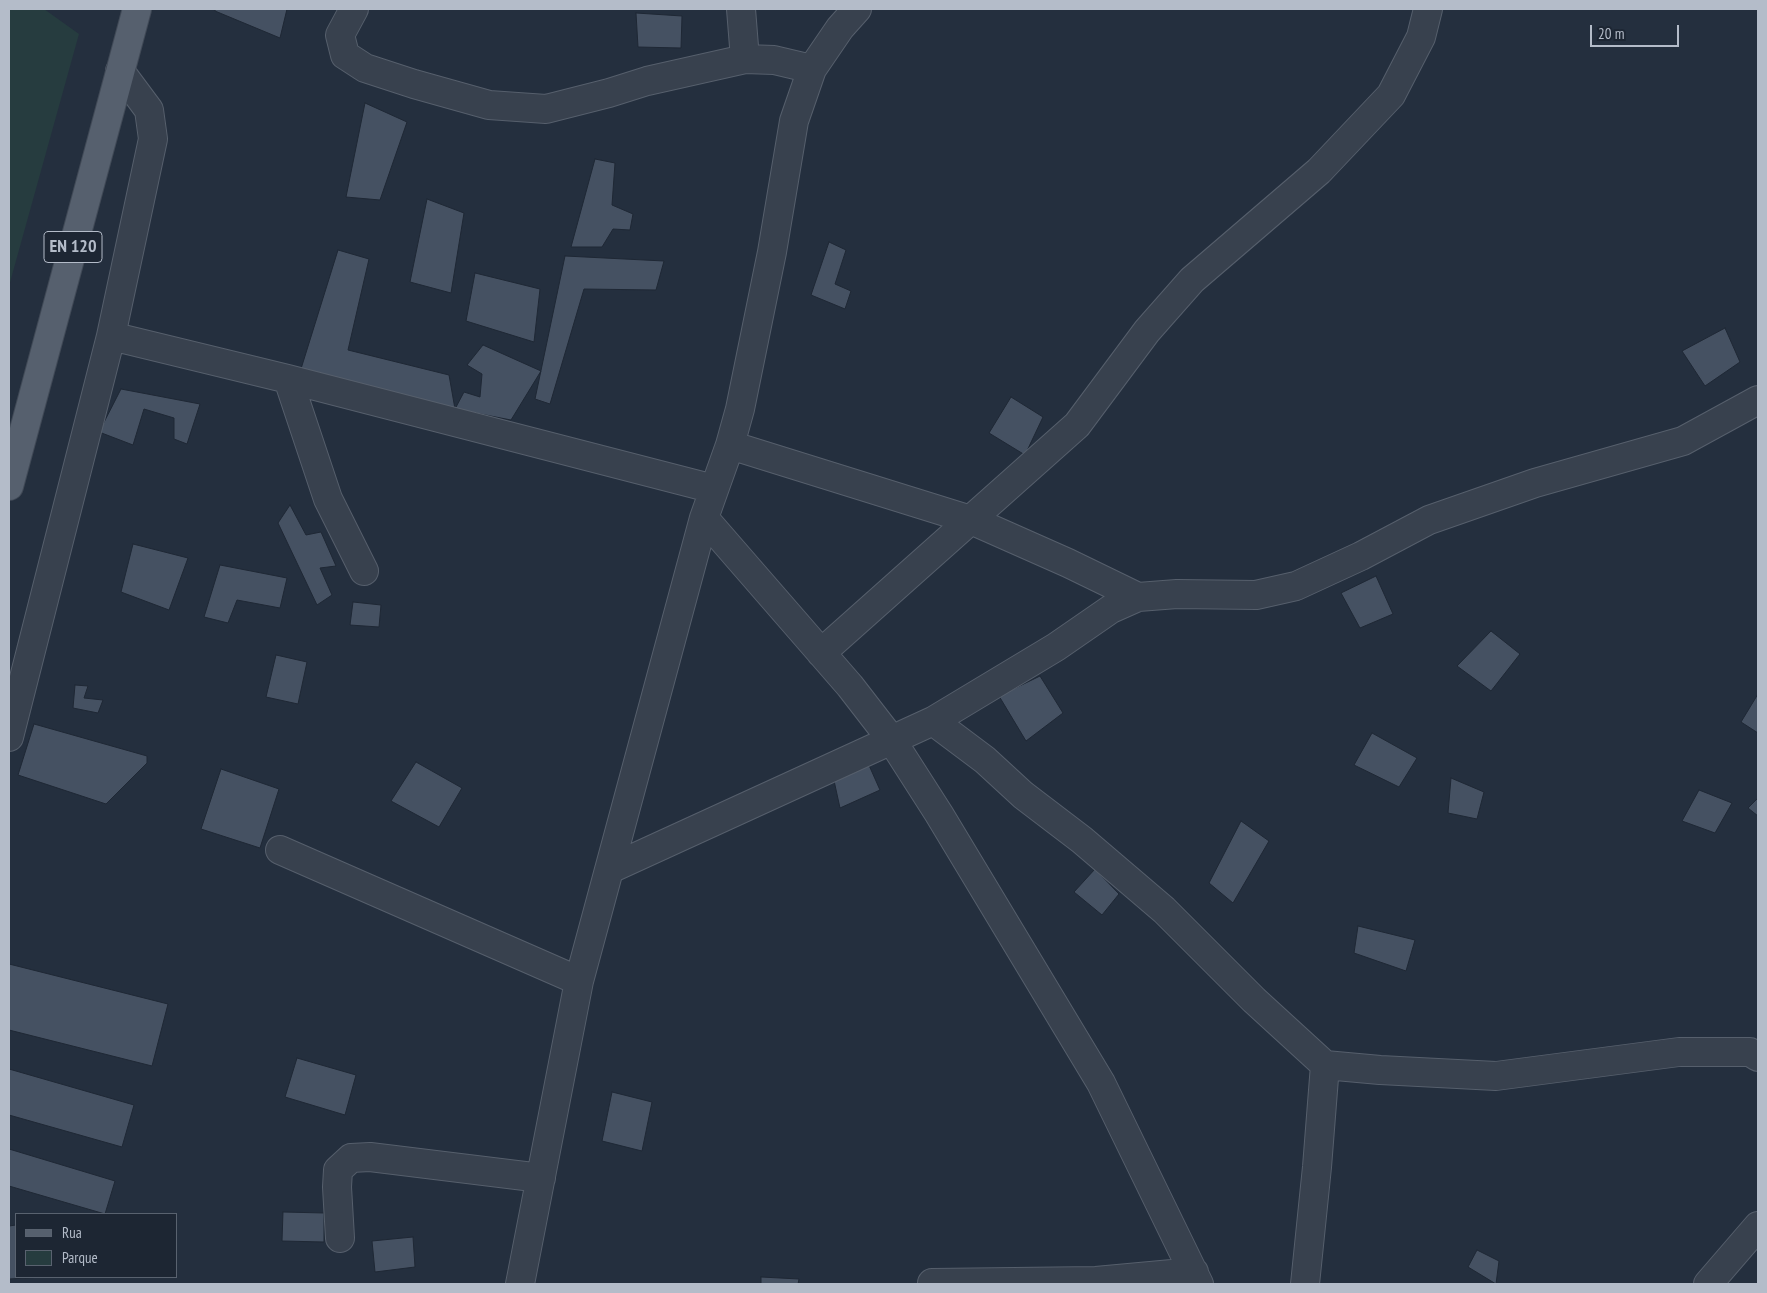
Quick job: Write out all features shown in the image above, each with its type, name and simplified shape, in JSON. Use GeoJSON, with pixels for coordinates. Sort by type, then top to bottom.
{"type":"FeatureCollection","features":[{"type":"Feature","properties":{"kind":"main road","name":"EN 120"},"geometry":{"type":"LineString","coordinates":[[9,486],[137,9]]}},
{"type":"Feature","properties":{"kind":"street"},"geometry":{"type":"LineString","coordinates":[[354,9],[340,35],[345,55],[365,68],[488,105],[546,109],[609,93],[648,80],[745,59],[774,60],[812,69]]}},
{"type":"Feature","properties":{"kind":"street"},"geometry":{"type":"LineString","coordinates":[[741,9],[745,59]]}},
{"type":"Feature","properties":{"kind":"street"},"geometry":{"type":"LineString","coordinates":[[520,1284],[579,981],[704,518],[730,445],[740,409],[772,252],[794,121],[812,69],[840,28],[857,9]]}},
{"type":"Feature","properties":{"kind":"street"},"geometry":{"type":"LineString","coordinates":[[820,653],[1077,425],[1147,331],[1192,280],[1319,171],[1391,95],[1421,37],[1428,9]]}},
{"type":"Feature","properties":{"kind":"street"},"geometry":{"type":"LineString","coordinates":[[9,737],[111,336],[153,139],[149,110],[120,71]]}},
{"type":"Feature","properties":{"kind":"street"},"geometry":{"type":"LineString","coordinates":[[111,336],[288,379],[714,489]]}},
{"type":"Feature","properties":{"kind":"street"},"geometry":{"type":"LineString","coordinates":[[288,379],[328,499],[364,571]]}},
{"type":"Feature","properties":{"kind":"street"},"geometry":{"type":"LineString","coordinates":[[610,870],[933,721],[1056,647],[1110,609],[1138,596],[1178,594],[1256,595],[1296,586],[1361,556],[1429,520],[1535,483],[1683,442],[1758,400]]}},
{"type":"Feature","properties":{"kind":"street"},"geometry":{"type":"LineString","coordinates":[[730,445],[971,520],[1138,596]]}},
{"type":"Feature","properties":{"kind":"street"},"geometry":{"type":"LineString","coordinates":[[704,518],[850,686],[891,739],[939,814],[1101,1083],[1196,1278],[932,1283]]}},
{"type":"Feature","properties":{"kind":"street"},"geometry":{"type":"LineString","coordinates":[[933,721],[985,760],[1023,794],[1082,840],[1164,910],[1254,1000],[1325,1065],[1496,1076],[1679,1052],[1750,1052],[1758,1057]]}},
{"type":"Feature","properties":{"kind":"street"},"geometry":{"type":"LineString","coordinates":[[280,850],[579,981]]}},
{"type":"Feature","properties":{"kind":"street"},"geometry":{"type":"LineString","coordinates":[[1305,1284],[1325,1065]]}},
{"type":"Feature","properties":{"kind":"street"},"geometry":{"type":"LineString","coordinates":[[340,1238],[338,1170],[351,1158],[370,1157],[541,1178]]}},
{"type":"Feature","properties":{"kind":"street"},"geometry":{"type":"LineString","coordinates":[[1708,1284],[1748,1251],[1758,1226]]}},
{"type":"Feature","properties":{"kind":"green space"},"geometry":{"type":"Polygon","coordinates":[[[9,9],[44,9],[79,34],[9,286],[9,9]]]}},
{"type":"Feature","properties":{"kind":"building"},"geometry":{"type":"Polygon","coordinates":[[[215,9],[287,9],[280,38],[215,11],[215,9]]]}},
{"type":"Feature","properties":{"kind":"building"},"geometry":{"type":"Polygon","coordinates":[[[636,13],[682,16],[681,48],[638,47],[636,13]]]}},
{"type":"Feature","properties":{"kind":"building"},"geometry":{"type":"Polygon","coordinates":[[[365,103],[407,122],[380,200],[346,197],[365,103]]]}},
{"type":"Feature","properties":{"kind":"building"},"geometry":{"type":"Polygon","coordinates":[[[595,159],[615,163],[612,205],[633,214],[630,230],[613,229],[602,247],[571,247],[595,159]]]}},
{"type":"Feature","properties":{"kind":"building"},"geometry":{"type":"Polygon","coordinates":[[[427,199],[464,213],[451,293],[410,282],[427,199]]]}},
{"type":"Feature","properties":{"kind":"building"},"geometry":{"type":"Polygon","coordinates":[[[829,242],[846,250],[835,284],[851,291],[845,309],[811,295],[829,242]]]}},
{"type":"Feature","properties":{"kind":"building"},"geometry":{"type":"Polygon","coordinates":[[[338,250],[369,259],[348,350],[449,375],[455,409],[300,372],[338,250]]]}},
{"type":"Feature","properties":{"kind":"building"},"geometry":{"type":"Polygon","coordinates":[[[565,256],[664,261],[656,290],[584,289],[550,404],[535,399],[565,256]]]}},
{"type":"Feature","properties":{"kind":"building"},"geometry":{"type":"Polygon","coordinates":[[[475,273],[540,289],[534,342],[466,321],[475,273]]]}},
{"type":"Feature","properties":{"kind":"building"},"geometry":{"type":"Polygon","coordinates":[[[1725,328],[1740,362],[1705,386],[1682,351],[1725,328]]]}},
{"type":"Feature","properties":{"kind":"building"},"geometry":{"type":"Polygon","coordinates":[[[483,345],[541,371],[511,420],[455,409],[464,392],[480,397],[482,374],[467,365],[483,345]]]}},
{"type":"Feature","properties":{"kind":"building"},"geometry":{"type":"Polygon","coordinates":[[[121,389],[200,404],[187,444],[174,439],[174,418],[144,409],[133,445],[99,432],[121,389]]]}},
{"type":"Feature","properties":{"kind":"building"},"geometry":{"type":"Polygon","coordinates":[[[1011,397],[1043,417],[1025,455],[989,433],[1011,397]]]}},
{"type":"Feature","properties":{"kind":"building"},"geometry":{"type":"Polygon","coordinates":[[[290,505],[306,535],[321,532],[336,566],[320,568],[332,595],[317,605],[278,523],[290,505]]]}},
{"type":"Feature","properties":{"kind":"building"},"geometry":{"type":"Polygon","coordinates":[[[133,544],[188,558],[169,610],[121,592],[133,544]]]}},
{"type":"Feature","properties":{"kind":"building"},"geometry":{"type":"Polygon","coordinates":[[[220,565],[287,578],[280,608],[237,600],[228,623],[204,617],[220,565]]]}},
{"type":"Feature","properties":{"kind":"building"},"geometry":{"type":"Polygon","coordinates":[[[1376,576],[1393,614],[1360,628],[1341,593],[1376,576]]]}},
{"type":"Feature","properties":{"kind":"building"},"geometry":{"type":"Polygon","coordinates":[[[353,602],[381,605],[379,627],[350,625],[353,602]]]}},
{"type":"Feature","properties":{"kind":"building"},"geometry":{"type":"Polygon","coordinates":[[[1491,631],[1520,654],[1491,691],[1457,666],[1491,631]]]}},
{"type":"Feature","properties":{"kind":"building"},"geometry":{"type":"Polygon","coordinates":[[[276,655],[307,662],[298,704],[266,697],[276,655]]]}},
{"type":"Feature","properties":{"kind":"building"},"geometry":{"type":"Polygon","coordinates":[[[1040,676],[1063,713],[1026,741],[999,696],[1040,676]]]}},
{"type":"Feature","properties":{"kind":"building"},"geometry":{"type":"Polygon","coordinates":[[[75,685],[88,686],[84,698],[103,700],[98,713],[73,708],[75,685]]]}},
{"type":"Feature","properties":{"kind":"building"},"geometry":{"type":"Polygon","coordinates":[[[1758,694],[1758,733],[1741,722],[1758,694]]]}},
{"type":"Feature","properties":{"kind":"building"},"geometry":{"type":"Polygon","coordinates":[[[34,724],[147,756],[147,763],[106,804],[18,775],[34,724]]]}},
{"type":"Feature","properties":{"kind":"building"},"geometry":{"type":"Polygon","coordinates":[[[1372,733],[1417,758],[1399,787],[1354,765],[1372,733]]]}},
{"type":"Feature","properties":{"kind":"building"},"geometry":{"type":"Polygon","coordinates":[[[416,762],[462,788],[439,827],[391,801],[416,762]]]}},
{"type":"Feature","properties":{"kind":"building"},"geometry":{"type":"Polygon","coordinates":[[[868,763],[880,790],[840,808],[833,776],[868,763]]]}},
{"type":"Feature","properties":{"kind":"building"},"geometry":{"type":"Polygon","coordinates":[[[221,769],[279,789],[260,848],[201,829],[221,769]]]}},
{"type":"Feature","properties":{"kind":"building"},"geometry":{"type":"Polygon","coordinates":[[[1451,778],[1484,792],[1477,819],[1448,813],[1451,778]]]}},
{"type":"Feature","properties":{"kind":"building"},"geometry":{"type":"Polygon","coordinates":[[[1699,790],[1732,803],[1715,833],[1682,821],[1699,790]]]}},
{"type":"Feature","properties":{"kind":"building"},"geometry":{"type":"Polygon","coordinates":[[[1758,798],[1758,816],[1748,808],[1758,798]]]}},
{"type":"Feature","properties":{"kind":"building"},"geometry":{"type":"Polygon","coordinates":[[[1241,821],[1269,841],[1233,903],[1209,883],[1241,821]]]}},
{"type":"Feature","properties":{"kind":"building"},"geometry":{"type":"Polygon","coordinates":[[[1095,869],[1119,894],[1102,915],[1074,892],[1095,869]]]}},
{"type":"Feature","properties":{"kind":"building"},"geometry":{"type":"Polygon","coordinates":[[[1358,926],[1415,940],[1406,971],[1354,953],[1358,926]]]}},
{"type":"Feature","properties":{"kind":"building"},"geometry":{"type":"Polygon","coordinates":[[[9,964],[168,1004],[152,1066],[9,1030],[9,964]]]}},
{"type":"Feature","properties":{"kind":"building"},"geometry":{"type":"Polygon","coordinates":[[[297,1058],[356,1075],[345,1115],[285,1097],[297,1058]]]}},
{"type":"Feature","properties":{"kind":"building"},"geometry":{"type":"Polygon","coordinates":[[[9,1069],[134,1105],[122,1147],[9,1115],[9,1069]]]}},
{"type":"Feature","properties":{"kind":"building"},"geometry":{"type":"Polygon","coordinates":[[[612,1092],[652,1102],[642,1151],[602,1141],[612,1092]]]}},
{"type":"Feature","properties":{"kind":"building"},"geometry":{"type":"Polygon","coordinates":[[[9,1149],[115,1181],[105,1213],[9,1186],[9,1149]]]}},
{"type":"Feature","properties":{"kind":"building"},"geometry":{"type":"Polygon","coordinates":[[[283,1212],[324,1213],[324,1242],[282,1241],[283,1212]]]}},
{"type":"Feature","properties":{"kind":"building"},"geometry":{"type":"Polygon","coordinates":[[[15,1225],[15,1278],[26,1278],[9,1279],[9,1226],[15,1225]]]}},
{"type":"Feature","properties":{"kind":"building"},"geometry":{"type":"Polygon","coordinates":[[[413,1237],[415,1267],[375,1272],[372,1241],[413,1237]]]}},
{"type":"Feature","properties":{"kind":"building"},"geometry":{"type":"Polygon","coordinates":[[[1477,1250],[1499,1261],[1496,1284],[1468,1267],[1477,1250]]]}},
{"type":"Feature","properties":{"kind":"building"},"geometry":{"type":"Polygon","coordinates":[[[761,1277],[799,1279],[798,1284],[761,1284],[761,1277]]]}}]}
